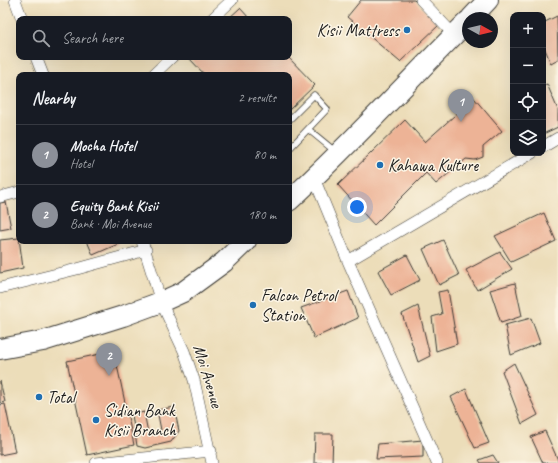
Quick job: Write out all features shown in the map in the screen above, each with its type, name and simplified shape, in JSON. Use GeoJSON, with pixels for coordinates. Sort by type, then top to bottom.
{"type":"FeatureCollection","features":[{"type":"Feature","properties":{"kind":"highway"},"geometry":{"type":"LineString","coordinates":[[477,12],[488,0]]}},
{"type":"Feature","properties":{"kind":"highway"},"geometry":{"type":"LineString","coordinates":[[292,198],[339,154],[462,27]]}},
{"type":"Feature","properties":{"kind":"highway"},"geometry":{"type":"LineString","coordinates":[[0,349],[43,341],[162,302],[183,292],[224,262],[243,244]]}},
{"type":"Feature","properties":{"kind":"street"},"geometry":{"type":"LineString","coordinates":[[15,0],[21,16]]}},
{"type":"Feature","properties":{"kind":"street"},"geometry":{"type":"LineString","coordinates":[[215,16],[232,0]]}},
{"type":"Feature","properties":{"kind":"street"},"geometry":{"type":"LineString","coordinates":[[421,0],[454,35]]}},
{"type":"Feature","properties":{"kind":"street"},"geometry":{"type":"LineString","coordinates":[[37,60],[42,72]]}},
{"type":"Feature","properties":{"kind":"street"},"geometry":{"type":"LineString","coordinates":[[156,72],[169,60]]}},
{"type":"Feature","properties":{"kind":"street"},"geometry":{"type":"LineString","coordinates":[[546,145],[558,138]]}},
{"type":"Feature","properties":{"kind":"street"},"geometry":{"type":"LineString","coordinates":[[348,261],[527,156]]}},
{"type":"Feature","properties":{"kind":"street"},"geometry":{"type":"LineString","coordinates":[[314,178],[348,261],[437,463]]}},
{"type":"Feature","properties":{"kind":"street"},"geometry":{"type":"LineString","coordinates":[[0,197],[16,193]]}},
{"type":"Feature","properties":{"kind":"street"},"geometry":{"type":"LineString","coordinates":[[0,288],[77,269],[144,246]]}},
{"type":"Feature","properties":{"kind":"street","name":"Moi Avenue"},"geometry":{"type":"LineString","coordinates":[[144,246],[162,302],[187,358],[194,380],[211,451],[212,463]]}},
{"type":"Feature","properties":{"kind":"street"},"geometry":{"type":"LineString","coordinates":[[96,463],[211,451]]}},
{"type":"Feature","properties":{"kind":"lane"},"geometry":{"type":"LineString","coordinates":[[292,117],[314,95],[327,109],[292,146]]}},
{"type":"Feature","properties":{"kind":"lane"},"geometry":{"type":"LineString","coordinates":[[308,129],[339,154]]}},
{"type":"Feature","properties":{"kind":"building"},"geometry":{"type":"Polygon","coordinates":[[[361,0],[414,0],[439,25],[400,62],[347,17],[361,0]]]}},
{"type":"Feature","properties":{"kind":"building"},"geometry":{"type":"Polygon","coordinates":[[[240,8],[247,16],[231,16],[240,8]]]}},
{"type":"Feature","properties":{"kind":"building"},"geometry":{"type":"Polygon","coordinates":[[[557,16],[558,60],[551,64],[546,52],[546,22],[557,16]]]}},
{"type":"Feature","properties":{"kind":"building"},"geometry":{"type":"Polygon","coordinates":[[[191,60],[291,60],[315,85],[292,107],[292,72],[202,72],[191,60]]]}},
{"type":"Feature","properties":{"kind":"building"},"geometry":{"type":"Polygon","coordinates":[[[546,84],[558,110],[558,127],[546,133],[546,120],[546,84]]]}},
{"type":"Feature","properties":{"kind":"building"},"geometry":{"type":"Polygon","coordinates":[[[474,98],[502,131],[483,147],[483,157],[475,160],[466,159],[436,184],[426,173],[374,225],[338,185],[405,120],[425,142],[474,98]]]}},
{"type":"Feature","properties":{"kind":"building"},"geometry":{"type":"Polygon","coordinates":[[[6,202],[11,228],[0,230],[0,203],[6,202]]]}},
{"type":"Feature","properties":{"kind":"building"},"geometry":{"type":"Polygon","coordinates":[[[544,213],[556,241],[511,262],[495,236],[544,213]]]}},
{"type":"Feature","properties":{"kind":"building"},"geometry":{"type":"Polygon","coordinates":[[[16,238],[16,244],[20,244],[23,268],[0,273],[0,240],[16,238]]]}},
{"type":"Feature","properties":{"kind":"building"},"geometry":{"type":"Polygon","coordinates":[[[443,240],[459,275],[439,285],[423,249],[443,240]]]}},
{"type":"Feature","properties":{"kind":"building"},"geometry":{"type":"Polygon","coordinates":[[[88,244],[118,244],[93,255],[88,244]]]}},
{"type":"Feature","properties":{"kind":"building"},"geometry":{"type":"Polygon","coordinates":[[[500,252],[512,269],[477,290],[466,270],[500,252]]]}},
{"type":"Feature","properties":{"kind":"building"},"geometry":{"type":"Polygon","coordinates":[[[407,255],[420,280],[391,295],[378,271],[407,255]]]}},
{"type":"Feature","properties":{"kind":"building"},"geometry":{"type":"Polygon","coordinates":[[[515,283],[522,316],[501,323],[490,290],[515,283]]]}},
{"type":"Feature","properties":{"kind":"building"},"geometry":{"type":"Polygon","coordinates":[[[448,290],[457,344],[436,351],[432,317],[442,314],[438,292],[448,290]]]}},
{"type":"Feature","properties":{"kind":"building"},"geometry":{"type":"Polygon","coordinates":[[[348,291],[358,318],[314,338],[301,308],[348,291]]]}},
{"type":"Feature","properties":{"kind":"building"},"geometry":{"type":"Polygon","coordinates":[[[418,306],[430,356],[418,362],[402,314],[418,306]]]}},
{"type":"Feature","properties":{"kind":"building"},"geometry":{"type":"Polygon","coordinates":[[[531,318],[540,343],[511,355],[505,325],[531,318]]]}},
{"type":"Feature","properties":{"kind":"building"},"geometry":{"type":"Polygon","coordinates":[[[114,351],[134,445],[87,455],[67,361],[114,351]]]}},
{"type":"Feature","properties":{"kind":"building"},"geometry":{"type":"Polygon","coordinates":[[[514,363],[538,415],[522,424],[502,371],[514,363]]]}},
{"type":"Feature","properties":{"kind":"building"},"geometry":{"type":"Polygon","coordinates":[[[0,381],[5,402],[0,403],[0,381]]]}},
{"type":"Feature","properties":{"kind":"building"},"geometry":{"type":"Polygon","coordinates":[[[466,389],[489,443],[475,448],[451,397],[466,389]]]}},
{"type":"Feature","properties":{"kind":"building"},"geometry":{"type":"Polygon","coordinates":[[[5,404],[15,452],[0,455],[0,405],[5,404]]]}},
{"type":"Feature","properties":{"kind":"building"},"geometry":{"type":"Polygon","coordinates":[[[174,407],[179,431],[171,442],[145,448],[137,446],[132,415],[144,412],[148,433],[161,430],[157,410],[174,407]]]}},
{"type":"Feature","properties":{"kind":"building"},"geometry":{"type":"Polygon","coordinates":[[[545,431],[558,463],[543,463],[531,437],[545,431]]]}},
{"type":"Feature","properties":{"kind":"building"},"geometry":{"type":"Polygon","coordinates":[[[315,434],[333,434],[332,463],[314,463],[315,434]]]}},
{"type":"Feature","properties":{"kind":"building"},"geometry":{"type":"Polygon","coordinates":[[[423,440],[423,457],[376,459],[378,444],[423,440]]]}},
{"type":"Feature","properties":{"kind":"building"},"geometry":{"type":"Polygon","coordinates":[[[493,455],[498,463],[481,463],[479,460],[493,455]]]}},
{"type":"Feature","properties":{"kind":"place","name":"Kisii Mattress"},"geometry":{"type":"Point","coordinates":[407,30]}},
{"type":"Feature","properties":{"kind":"place","name":"Mocha Hotel"},"geometry":{"type":"Point","coordinates":[461,122]}},
{"type":"Feature","properties":{"kind":"place","name":"Kahawa Kulture"},"geometry":{"type":"Point","coordinates":[380,165]}},
{"type":"Feature","properties":{"kind":"place","name":"Falcon Petrol Station"},"geometry":{"type":"Point","coordinates":[253,305]}},
{"type":"Feature","properties":{"kind":"place","name":"Equity Bank Kisii"},"geometry":{"type":"Point","coordinates":[109,376]}},
{"type":"Feature","properties":{"kind":"place","name":"Total"},"geometry":{"type":"Point","coordinates":[39,397]}},
{"type":"Feature","properties":{"kind":"place","name":"Sidian Bank Kisii Branch"},"geometry":{"type":"Point","coordinates":[96,420]}}]}
